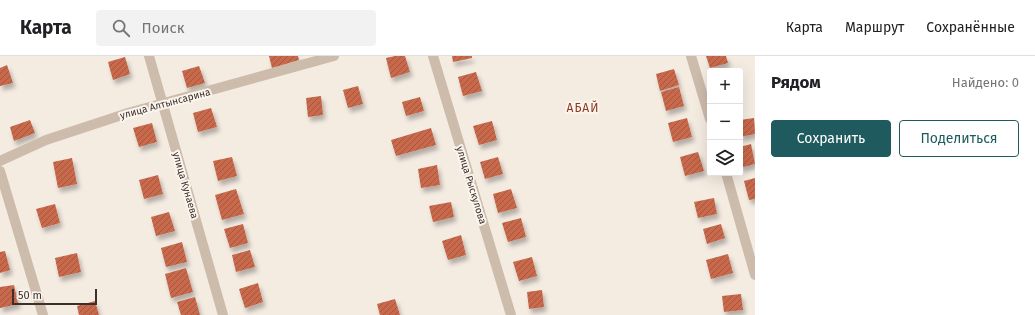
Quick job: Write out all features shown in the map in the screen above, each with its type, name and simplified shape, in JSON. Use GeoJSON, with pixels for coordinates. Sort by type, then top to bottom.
{"type":"FeatureCollection","features":[{"type":"Feature","properties":{"kind":"street","name":"улица Кунаева"},"geometry":{"type":"LineString","coordinates":[[149,56],[164,104],[223,315]]}},
{"type":"Feature","properties":{"kind":"street","name":"улица Алтынсарина"},"geometry":{"type":"LineString","coordinates":[[0,161],[46,140],[128,113],[334,56]]}},
{"type":"Feature","properties":{"kind":"street","name":"улица Рыскулова"},"geometry":{"type":"LineString","coordinates":[[433,56],[511,315]]}},
{"type":"Feature","properties":{"kind":"street"},"geometry":{"type":"LineString","coordinates":[[692,56],[707,108]]}},
{"type":"Feature","properties":{"kind":"street"},"geometry":{"type":"LineString","coordinates":[[0,170],[42,315]]}},
{"type":"Feature","properties":{"kind":"street"},"geometry":{"type":"LineString","coordinates":[[727,176],[755,275]]}},
{"type":"Feature","properties":{"kind":"building"},"geometry":{"type":"Polygon","coordinates":[[[269,56],[298,56],[299,60],[272,68],[269,56]]]}},
{"type":"Feature","properties":{"kind":"building"},"geometry":{"type":"Polygon","coordinates":[[[405,56],[410,72],[391,78],[386,58],[405,56]]]}},
{"type":"Feature","properties":{"kind":"building"},"geometry":{"type":"Polygon","coordinates":[[[452,56],[472,56],[472,58],[453,62],[452,56]]]}},
{"type":"Feature","properties":{"kind":"building"},"geometry":{"type":"Polygon","coordinates":[[[706,56],[726,56],[728,63],[710,68],[706,56]]]}},
{"type":"Feature","properties":{"kind":"building"},"geometry":{"type":"Polygon","coordinates":[[[125,57],[130,74],[113,80],[108,62],[125,57]]]}},
{"type":"Feature","properties":{"kind":"building"},"geometry":{"type":"Polygon","coordinates":[[[7,65],[13,83],[0,86],[0,68],[7,65]]]}},
{"type":"Feature","properties":{"kind":"building"},"geometry":{"type":"Polygon","coordinates":[[[199,66],[205,83],[187,88],[182,71],[199,66]]]}},
{"type":"Feature","properties":{"kind":"building"},"geometry":{"type":"Polygon","coordinates":[[[674,69],[679,85],[660,91],[656,74],[674,69]]]}},
{"type":"Feature","properties":{"kind":"building"},"geometry":{"type":"Polygon","coordinates":[[[476,72],[482,91],[463,96],[458,77],[476,72]]]}},
{"type":"Feature","properties":{"kind":"building"},"geometry":{"type":"Polygon","coordinates":[[[358,86],[363,104],[348,108],[343,90],[358,86]]]}},
{"type":"Feature","properties":{"kind":"building"},"geometry":{"type":"Polygon","coordinates":[[[679,87],[684,106],[666,111],[661,92],[679,87]]]}},
{"type":"Feature","properties":{"kind":"building"},"geometry":{"type":"Polygon","coordinates":[[[321,96],[323,115],[308,117],[306,98],[321,96]]]}},
{"type":"Feature","properties":{"kind":"building"},"geometry":{"type":"Polygon","coordinates":[[[420,97],[424,111],[406,116],[402,102],[420,97]]]}},
{"type":"Feature","properties":{"kind":"building"},"geometry":{"type":"Polygon","coordinates":[[[211,108],[217,127],[198,132],[193,113],[211,108]]]}},
{"type":"Feature","properties":{"kind":"building"},"geometry":{"type":"Polygon","coordinates":[[[687,118],[692,137],[673,142],[668,123],[687,118]]]}},
{"type":"Feature","properties":{"kind":"building"},"geometry":{"type":"Polygon","coordinates":[[[754,118],[755,134],[743,136],[743,120],[754,118]]]}},
{"type":"Feature","properties":{"kind":"building"},"geometry":{"type":"Polygon","coordinates":[[[30,120],[35,133],[14,141],[10,127],[30,120]]]}},
{"type":"Feature","properties":{"kind":"building"},"geometry":{"type":"Polygon","coordinates":[[[492,121],[497,140],[479,145],[473,126],[492,121]]]}},
{"type":"Feature","properties":{"kind":"building"},"geometry":{"type":"Polygon","coordinates":[[[152,123],[157,142],[139,147],[133,128],[152,123]]]}},
{"type":"Feature","properties":{"kind":"building"},"geometry":{"type":"Polygon","coordinates":[[[431,128],[436,145],[396,156],[391,140],[431,128]]]}},
{"type":"Feature","properties":{"kind":"building"},"geometry":{"type":"Polygon","coordinates":[[[751,144],[755,164],[743,167],[743,146],[751,144]]]}},
{"type":"Feature","properties":{"kind":"building"},"geometry":{"type":"Polygon","coordinates":[[[698,152],[704,171],[685,176],[680,157],[698,152]]]}},
{"type":"Feature","properties":{"kind":"building"},"geometry":{"type":"Polygon","coordinates":[[[232,157],[237,176],[218,181],[213,161],[232,157]]]}},
{"type":"Feature","properties":{"kind":"building"},"geometry":{"type":"Polygon","coordinates":[[[498,157],[503,174],[485,179],[480,162],[498,157]]]}},
{"type":"Feature","properties":{"kind":"building"},"geometry":{"type":"Polygon","coordinates":[[[72,158],[77,184],[58,188],[53,162],[72,158]]]}},
{"type":"Feature","properties":{"kind":"building"},"geometry":{"type":"Polygon","coordinates":[[[437,165],[440,185],[421,188],[418,169],[437,165]]]}},
{"type":"Feature","properties":{"kind":"building"},"geometry":{"type":"Polygon","coordinates":[[[158,175],[163,194],[144,199],[139,180],[158,175]]]}},
{"type":"Feature","properties":{"kind":"building"},"geometry":{"type":"Polygon","coordinates":[[[755,178],[755,199],[749,200],[744,181],[755,178]]]}},
{"type":"Feature","properties":{"kind":"building"},"geometry":{"type":"Polygon","coordinates":[[[236,189],[244,214],[222,220],[215,195],[236,189]]]}},
{"type":"Feature","properties":{"kind":"building"},"geometry":{"type":"Polygon","coordinates":[[[511,189],[517,208],[498,213],[493,194],[511,189]]]}},
{"type":"Feature","properties":{"kind":"building"},"geometry":{"type":"Polygon","coordinates":[[[714,198],[717,214],[698,218],[694,202],[714,198]]]}},
{"type":"Feature","properties":{"kind":"building"},"geometry":{"type":"Polygon","coordinates":[[[451,202],[454,217],[433,222],[429,206],[451,202]]]}},
{"type":"Feature","properties":{"kind":"building"},"geometry":{"type":"Polygon","coordinates":[[[55,204],[60,223],[42,228],[36,209],[55,204]]]}},
{"type":"Feature","properties":{"kind":"building"},"geometry":{"type":"Polygon","coordinates":[[[169,212],[175,231],[156,236],[151,217],[169,212]]]}},
{"type":"Feature","properties":{"kind":"building"},"geometry":{"type":"Polygon","coordinates":[[[521,218],[526,237],[508,242],[502,223],[521,218]]]}},
{"type":"Feature","properties":{"kind":"building"},"geometry":{"type":"Polygon","coordinates":[[[243,224],[248,243],[230,248],[224,229],[243,224]]]}},
{"type":"Feature","properties":{"kind":"building"},"geometry":{"type":"Polygon","coordinates":[[[721,224],[725,238],[707,244],[703,229],[721,224]]]}},
{"type":"Feature","properties":{"kind":"building"},"geometry":{"type":"Polygon","coordinates":[[[461,235],[466,255],[448,260],[442,241],[461,235]]]}},
{"type":"Feature","properties":{"kind":"building"},"geometry":{"type":"Polygon","coordinates":[[[182,242],[187,262],[166,267],[161,248],[182,242]]]}},
{"type":"Feature","properties":{"kind":"building"},"geometry":{"type":"Polygon","coordinates":[[[250,250],[255,267],[236,272],[232,255],[250,250]]]}},
{"type":"Feature","properties":{"kind":"building"},"geometry":{"type":"Polygon","coordinates":[[[5,251],[10,270],[0,273],[0,252],[5,251]]]}},
{"type":"Feature","properties":{"kind":"building"},"geometry":{"type":"Polygon","coordinates":[[[77,253],[81,272],[59,277],[55,258],[77,253]]]}},
{"type":"Feature","properties":{"kind":"building"},"geometry":{"type":"Polygon","coordinates":[[[728,254],[733,273],[711,279],[706,260],[728,254]]]}},
{"type":"Feature","properties":{"kind":"building"},"geometry":{"type":"Polygon","coordinates":[[[532,257],[537,276],[519,281],[513,262],[532,257]]]}},
{"type":"Feature","properties":{"kind":"building"},"geometry":{"type":"Polygon","coordinates":[[[186,268],[193,292],[171,298],[165,274],[186,268]]]}},
{"type":"Feature","properties":{"kind":"building"},"geometry":{"type":"Polygon","coordinates":[[[258,283],[263,302],[245,308],[239,289],[258,283]]]}},
{"type":"Feature","properties":{"kind":"building"},"geometry":{"type":"Polygon","coordinates":[[[14,285],[18,304],[0,308],[0,287],[14,285]]]}},
{"type":"Feature","properties":{"kind":"building"},"geometry":{"type":"Polygon","coordinates":[[[542,290],[544,307],[529,309],[527,292],[542,290]]]}},
{"type":"Feature","properties":{"kind":"building"},"geometry":{"type":"Polygon","coordinates":[[[741,294],[743,310],[724,312],[722,296],[741,294]]]}},
{"type":"Feature","properties":{"kind":"building"},"geometry":{"type":"Polygon","coordinates":[[[195,297],[200,315],[181,315],[177,302],[195,297]]]}},
{"type":"Feature","properties":{"kind":"building"},"geometry":{"type":"Polygon","coordinates":[[[395,299],[400,315],[380,315],[377,304],[395,299]]]}},
{"type":"Feature","properties":{"kind":"building"},"geometry":{"type":"Polygon","coordinates":[[[95,301],[99,315],[79,315],[77,306],[95,301]]]}},
{"type":"Feature","properties":{"kind":"district","name":"АБАЙ"},"geometry":{"type":"Point","coordinates":[583,108]}}]}
